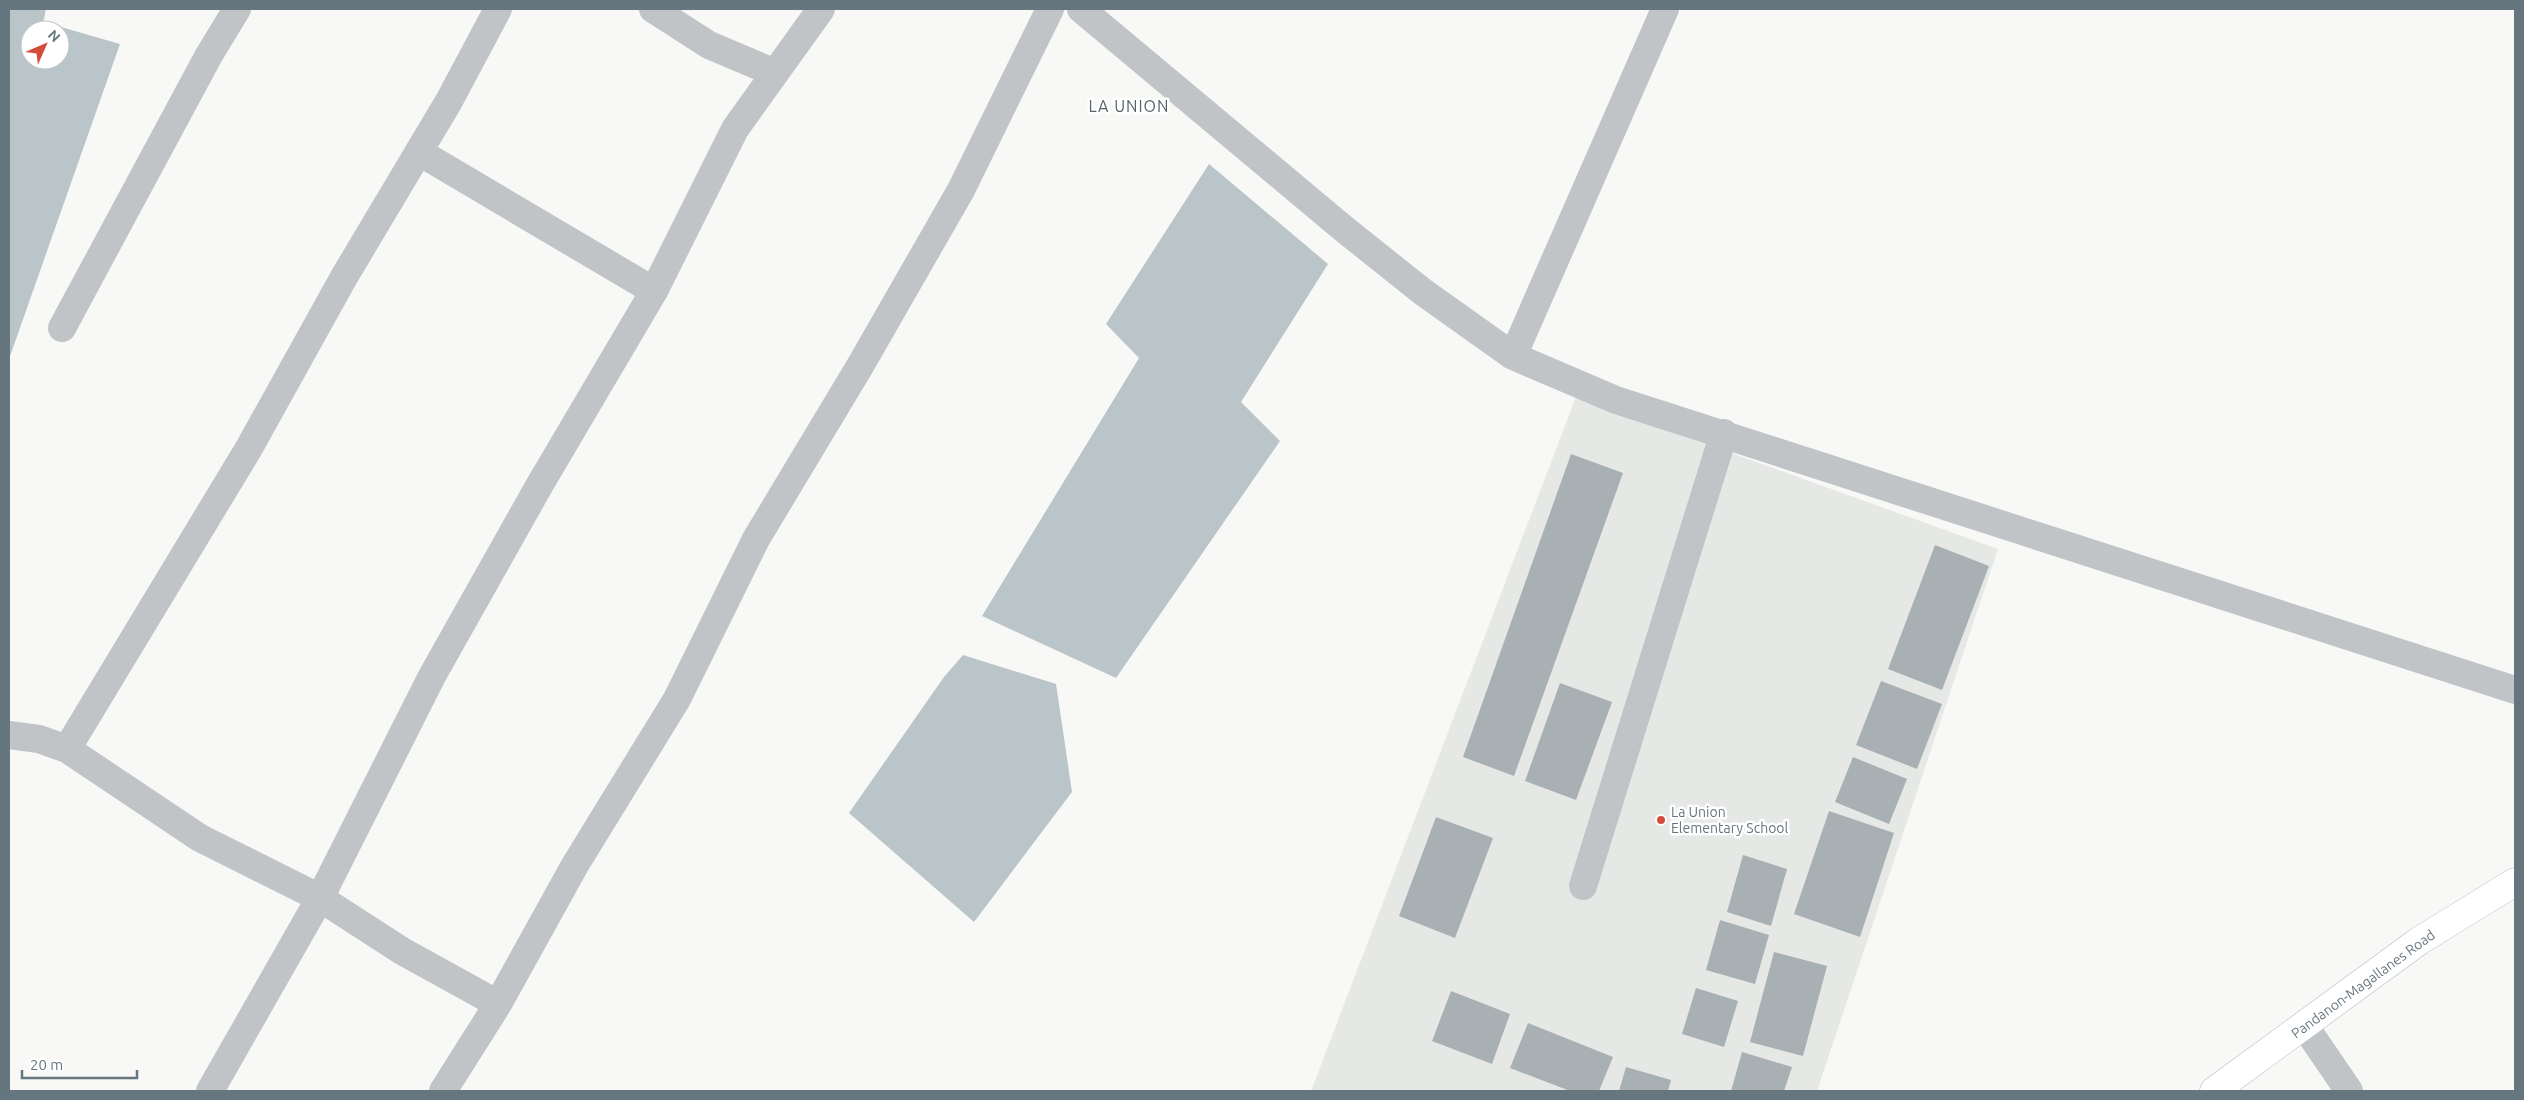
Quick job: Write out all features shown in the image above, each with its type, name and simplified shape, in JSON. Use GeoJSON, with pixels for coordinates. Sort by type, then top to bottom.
{"type":"FeatureCollection","features":[{"type":"Feature","properties":{"kind":"main road","name":"Pandanon-Magallanes Road"},"geometry":{"type":"LineString","coordinates":[[2214,1091],[2419,941],[2515,882]]}},
{"type":"Feature","properties":{"kind":"street"},"geometry":{"type":"LineString","coordinates":[[62,328],[208,55],[237,9]]}},
{"type":"Feature","properties":{"kind":"street"},"geometry":{"type":"LineString","coordinates":[[67,749],[249,448],[344,277],[419,152],[498,9]]}},
{"type":"Feature","properties":{"kind":"street"},"geometry":{"type":"LineString","coordinates":[[653,9],[709,45],[773,72]]}},
{"type":"Feature","properties":{"kind":"street"},"geometry":{"type":"LineString","coordinates":[[210,1091],[320,898],[432,676],[538,486],[654,290],[735,129],[773,72],[821,9]]}},
{"type":"Feature","properties":{"kind":"street"},"geometry":{"type":"LineString","coordinates":[[443,1091],[498,1004],[575,865],[677,700],[756,539],[860,366],[961,190],[1050,9]]}},
{"type":"Feature","properties":{"kind":"street"},"geometry":{"type":"LineString","coordinates":[[1081,9],[1344,229],[1423,292],[1513,356],[1616,400],[1724,433],[2515,690]]}},
{"type":"Feature","properties":{"kind":"street"},"geometry":{"type":"LineString","coordinates":[[1513,356],[1665,9]]}},
{"type":"Feature","properties":{"kind":"street"},"geometry":{"type":"LineString","coordinates":[[419,152],[654,290]]}},
{"type":"Feature","properties":{"kind":"street"},"geometry":{"type":"LineString","coordinates":[[1583,886],[1724,433]]}},
{"type":"Feature","properties":{"kind":"street"},"geometry":{"type":"LineString","coordinates":[[9,735],[39,739],[67,749],[200,838],[320,898],[402,951],[498,1004]]}},
{"type":"Feature","properties":{"kind":"street"},"geometry":{"type":"LineString","coordinates":[[2304,1026],[2349,1091]]}},
{"type":"Feature","properties":{"kind":"shaded area"},"geometry":{"type":"Polygon","coordinates":[[[9,12],[37,20],[20,20],[20,70],[70,70],[70,30],[120,44],[9,359],[9,12]]]}},
{"type":"Feature","properties":{"kind":"shaded area"},"geometry":{"type":"Polygon","coordinates":[[[1209,164],[1328,264],[1241,402],[1280,441],[1116,678],[982,616],[1139,358],[1106,324],[1209,164]]]}},
{"type":"Feature","properties":{"kind":"shaded area","name":"La Union Elementary School"},"geometry":{"type":"Polygon","coordinates":[[[1576,397],[1998,549],[1817,1091],[1311,1091],[1576,397]]]}},
{"type":"Feature","properties":{"kind":"shaded area"},"geometry":{"type":"Polygon","coordinates":[[[963,655],[1056,684],[1072,792],[974,922],[849,813],[944,677],[963,655]]]}},
{"type":"Feature","properties":{"kind":"building"},"geometry":{"type":"Polygon","coordinates":[[[1571,454],[1623,473],[1514,776],[1463,757],[1571,454]]]}},
{"type":"Feature","properties":{"kind":"building"},"geometry":{"type":"Polygon","coordinates":[[[1935,545],[1989,566],[1942,690],[1888,669],[1935,545]]]}},
{"type":"Feature","properties":{"kind":"building"},"geometry":{"type":"Polygon","coordinates":[[[1881,681],[1942,704],[1917,769],[1856,745],[1881,681]]]}},
{"type":"Feature","properties":{"kind":"building"},"geometry":{"type":"Polygon","coordinates":[[[1560,683],[1612,702],[1576,800],[1525,781],[1560,683]]]}},
{"type":"Feature","properties":{"kind":"building"},"geometry":{"type":"Polygon","coordinates":[[[1853,757],[1907,779],[1889,824],[1835,802],[1853,757]]]}},
{"type":"Feature","properties":{"kind":"building"},"geometry":{"type":"Polygon","coordinates":[[[1829,811],[1894,833],[1860,937],[1794,914],[1829,811]]]}},
{"type":"Feature","properties":{"kind":"building"},"geometry":{"type":"Polygon","coordinates":[[[1436,817],[1493,838],[1455,938],[1399,916],[1436,817]]]}},
{"type":"Feature","properties":{"kind":"building"},"geometry":{"type":"Polygon","coordinates":[[[1743,855],[1787,869],[1771,926],[1727,912],[1743,855]]]}},
{"type":"Feature","properties":{"kind":"building"},"geometry":{"type":"Polygon","coordinates":[[[1720,920],[1769,935],[1755,984],[1706,970],[1720,920]]]}},
{"type":"Feature","properties":{"kind":"building"},"geometry":{"type":"Polygon","coordinates":[[[1774,952],[1827,966],[1803,1056],[1750,1042],[1774,952]]]}},
{"type":"Feature","properties":{"kind":"building"},"geometry":{"type":"Polygon","coordinates":[[[1696,988],[1738,1001],[1724,1047],[1682,1034],[1696,988]]]}},
{"type":"Feature","properties":{"kind":"building"},"geometry":{"type":"Polygon","coordinates":[[[1451,991],[1510,1014],[1492,1064],[1432,1041],[1451,991]]]}},
{"type":"Feature","properties":{"kind":"building"},"geometry":{"type":"Polygon","coordinates":[[[1528,1023],[1613,1057],[1599,1091],[1570,1091],[1510,1068],[1528,1023]]]}},
{"type":"Feature","properties":{"kind":"building"},"geometry":{"type":"Polygon","coordinates":[[[1742,1052],[1792,1067],[1784,1091],[1731,1091],[1742,1052]]]}},
{"type":"Feature","properties":{"kind":"building"},"geometry":{"type":"Polygon","coordinates":[[[1626,1067],[1671,1080],[1668,1091],[1619,1091],[1626,1067]]]}},
{"type":"Feature","properties":{"kind":"waterway"},"geometry":{"type":"LineString","coordinates":[[9,13],[11,9]]}},
{"type":"Feature","properties":{"kind":"place","name":"La Union Elementary School"},"geometry":{"type":"Point","coordinates":[1661,820]}},
{"type":"Feature","properties":{"kind":"district","name":"LA UNION"},"geometry":{"type":"Point","coordinates":[1129,106]}}]}
